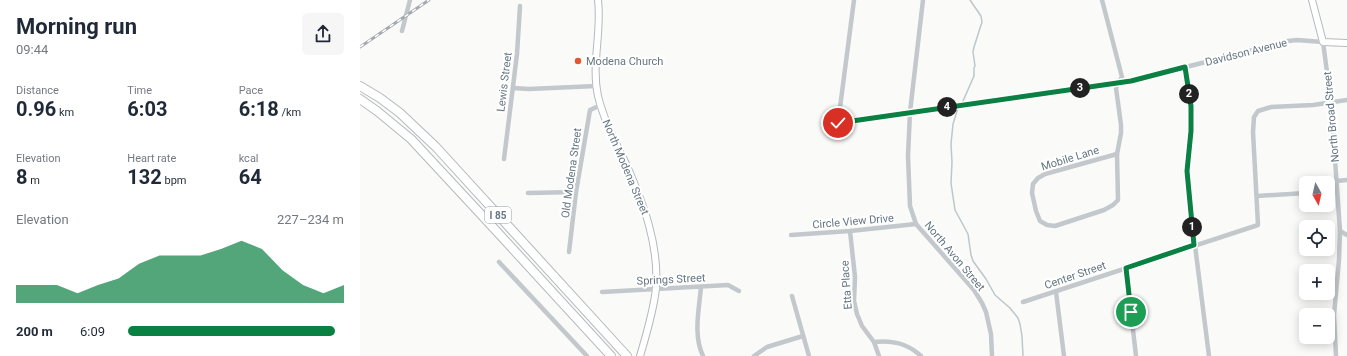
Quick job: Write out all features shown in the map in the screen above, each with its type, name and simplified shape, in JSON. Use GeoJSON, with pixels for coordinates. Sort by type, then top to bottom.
{"type":"FeatureCollection","features":[{"type":"Feature","properties":{"kind":"highway","name":"I 85"},"geometry":{"type":"LineString","coordinates":[[360,86],[380,98],[400,113],[436,147],[627,356]]}},
{"type":"Feature","properties":{"kind":"highway","name":"I 85"},"geometry":{"type":"LineString","coordinates":[[360,99],[411,139],[490,223],[610,356]]}},
{"type":"Feature","properties":{"kind":"highway"},"geometry":{"type":"LineString","coordinates":[[360,102],[377,111]]}},
{"type":"Feature","properties":{"kind":"street"},"geometry":{"type":"LineString","coordinates":[[402,31],[410,0]]}},
{"type":"Feature","properties":{"kind":"street","name":"North Modena Street"},"geometry":{"type":"LineString","coordinates":[[598,0],[600,22],[596,63],[596,86],[608,126],[642,200],[653,240],[656,289],[640,356]]}},
{"type":"Feature","properties":{"kind":"street","name":"Davidson Avenue"},"geometry":{"type":"LineString","coordinates":[[854,0],[838,123],[1118,83],[1288,41],[1298,40],[1347,43]]}},
{"type":"Feature","properties":{"kind":"street","name":"North Avon Street"},"geometry":{"type":"LineString","coordinates":[[924,0],[910,112],[908,156],[909,198],[912,214],[916,224],[974,290],[984,308],[991,334],[992,356]]}},
{"type":"Feature","properties":{"kind":"street","name":"Mobile Lane"},"geometry":{"type":"LineString","coordinates":[[1102,0],[1122,77],[1116,88],[1121,125],[1117,154],[1118,200],[1104,210],[1055,226],[1046,225],[1040,221],[1032,193],[1033,184],[1038,178],[1045,174],[1117,154]]}},
{"type":"Feature","properties":{"kind":"street","name":"North Broad Street"},"geometry":{"type":"LineString","coordinates":[[1312,0],[1323,42],[1330,102],[1340,231],[1334,315],[1336,356]]}},
{"type":"Feature","properties":{"kind":"street","name":"Lewis Street"},"geometry":{"type":"LineString","coordinates":[[504,159],[520,6]]}},
{"type":"Feature","properties":{"kind":"street"},"geometry":{"type":"LineString","coordinates":[[1185,67],[1191,106],[1191,131],[1187,171],[1194,245],[1209,356]]}},
{"type":"Feature","properties":{"kind":"street"},"geometry":{"type":"LineString","coordinates":[[512,88],[529,89],[596,86]]}},
{"type":"Feature","properties":{"kind":"street"},"geometry":{"type":"LineString","coordinates":[[1299,193],[1257,196],[1253,132],[1254,117],[1258,111],[1271,107],[1313,105],[1347,100]]}},
{"type":"Feature","properties":{"kind":"street","name":"Old Modena Street"},"geometry":{"type":"LineString","coordinates":[[569,252],[576,192],[590,110],[601,106]]}},
{"type":"Feature","properties":{"kind":"street"},"geometry":{"type":"LineString","coordinates":[[1336,180],[1347,180]]}},
{"type":"Feature","properties":{"kind":"street"},"geometry":{"type":"LineString","coordinates":[[528,193],[576,192]]}},
{"type":"Feature","properties":{"kind":"street","name":"Center Street"},"geometry":{"type":"LineString","coordinates":[[1023,302],[1258,225],[1257,196]]}},
{"type":"Feature","properties":{"kind":"street","name":"Circle View Drive"},"geometry":{"type":"LineString","coordinates":[[792,236],[916,224]]}},
{"type":"Feature","properties":{"kind":"street","name":"Etta Place"},"geometry":{"type":"LineString","coordinates":[[850,231],[855,277],[854,301],[857,314],[862,326],[874,342],[879,356]]}},
{"type":"Feature","properties":{"kind":"street"},"geometry":{"type":"LineString","coordinates":[[1340,231],[1347,235]]}},
{"type":"Feature","properties":{"kind":"street"},"geometry":{"type":"LineString","coordinates":[[499,262],[588,356]]}},
{"type":"Feature","properties":{"kind":"street"},"geometry":{"type":"LineString","coordinates":[[1126,268],[1136,356]]}},
{"type":"Feature","properties":{"kind":"street","name":"Springs Street"},"geometry":{"type":"LineString","coordinates":[[602,292],[728,285],[740,290]]}},
{"type":"Feature","properties":{"kind":"street"},"geometry":{"type":"LineString","coordinates":[[701,286],[697,338],[703,356]]}},
{"type":"Feature","properties":{"kind":"street"},"geometry":{"type":"LineString","coordinates":[[1056,292],[1064,356]]}},
{"type":"Feature","properties":{"kind":"street"},"geometry":{"type":"LineString","coordinates":[[792,296],[808,356]]}},
{"type":"Feature","properties":{"kind":"street"},"geometry":{"type":"LineString","coordinates":[[754,356],[767,347],[803,336]]}},
{"type":"Feature","properties":{"kind":"street"},"geometry":{"type":"LineString","coordinates":[[874,342],[892,341],[904,344],[921,356]]}},
{"type":"Feature","properties":{"kind":"waterway"},"geometry":{"type":"LineString","coordinates":[[963,101],[974,76],[975,66],[973,52],[982,22],[981,16],[970,0]]}},
{"type":"Feature","properties":{"kind":"waterway"},"geometry":{"type":"LineString","coordinates":[[958,108],[953,124],[951,144],[951,183],[955,210],[968,234],[973,261],[995,295],[1010,308],[1018,318],[1022,336],[1023,356]]}},
{"type":"Feature","properties":{"kind":"railway"},"geometry":{"type":"LineString","coordinates":[[360,47],[429,0]]}},
{"type":"Feature","properties":{"kind":"place","name":"Modena Church"},"geometry":{"type":"Point","coordinates":[578,61]}},
{"type":"Feature","properties":{"kind":"route"},"geometry":{"type":"LineString","coordinates":[[838,123],[1131,81],[1185,67],[1192,118],[1187,171],[1194,245],[1126,268],[1131,312]]}}]}
